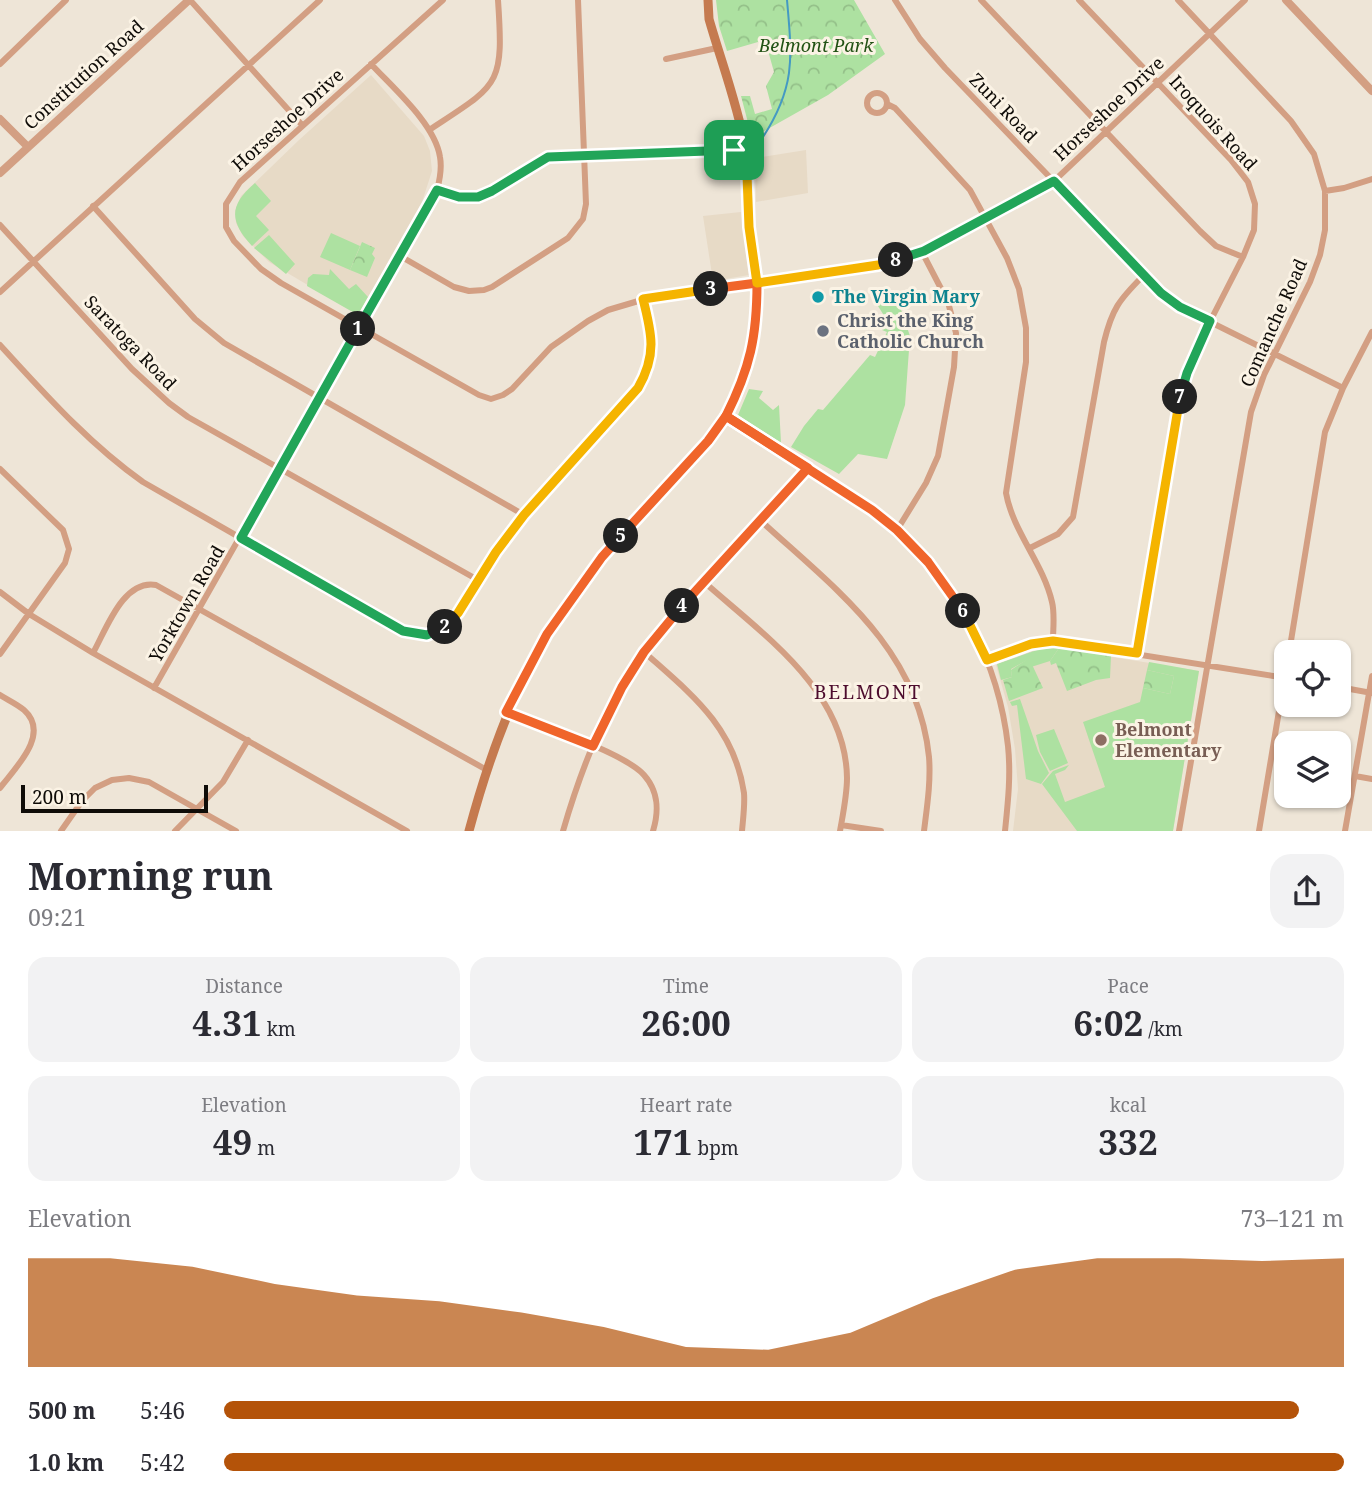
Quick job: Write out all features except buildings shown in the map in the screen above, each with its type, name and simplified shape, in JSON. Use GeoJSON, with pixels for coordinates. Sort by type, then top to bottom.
{"type":"FeatureCollection","features":[{"type":"Feature","properties":{"kind":"main road"},"geometry":{"type":"LineString","coordinates":[[468,831],[485,769],[506,712],[547,634],[602,557],[699,451],[726,416],[751,353],[757,319],[757,283],[749,227],[746,149],[709,19],[708,0]]}},
{"type":"Feature","properties":{"kind":"street"},"geometry":{"type":"LineString","coordinates":[[0,64],[66,0]]}},
{"type":"Feature","properties":{"kind":"street"},"geometry":{"type":"LineString","coordinates":[[189,0],[302,125]]}},
{"type":"Feature","properties":{"kind":"street","name":"Constitution Road"},"geometry":{"type":"LineString","coordinates":[[0,173],[189,0]]}},
{"type":"Feature","properties":{"kind":"street"},"geometry":{"type":"LineString","coordinates":[[0,292],[320,0]]}},
{"type":"Feature","properties":{"kind":"street","name":"Horseshoe Drive"},"geometry":{"type":"LineString","coordinates":[[443,0],[234,189],[226,204],[226,227],[234,241],[261,269],[479,395],[491,399],[512,389],[551,347],[608,310],[643,299],[878,265],[922,252],[986,219],[1054,181],[1245,0]]}},
{"type":"Feature","properties":{"kind":"street"},"geometry":{"type":"LineString","coordinates":[[429,130],[477,98],[495,78],[500,57],[498,0]]}},
{"type":"Feature","properties":{"kind":"street"},"geometry":{"type":"LineString","coordinates":[[400,256],[461,290],[477,291],[492,287],[568,238],[579,226],[586,204],[578,0]]}},
{"type":"Feature","properties":{"kind":"street","name":"Zuni Road"},"geometry":{"type":"LineString","coordinates":[[895,0],[920,39],[945,68],[1161,293],[1180,307],[1343,388]]}},
{"type":"Feature","properties":{"kind":"street"},"geometry":{"type":"LineString","coordinates":[[981,0],[1208,239],[1216,246],[1243,257]]}},
{"type":"Feature","properties":{"kind":"street","name":"Iroquois Road"},"geometry":{"type":"LineString","coordinates":[[1079,0],[1231,160],[1248,182],[1255,204],[1254,230],[1210,321],[1187,373],[1180,397],[1137,653]]}},
{"type":"Feature","properties":{"kind":"street","name":"Comanche Road"},"geometry":{"type":"LineString","coordinates":[[1178,0],[1291,121],[1314,154],[1325,191],[1325,230],[1320,255],[1310,282],[1256,395],[1246,437],[1179,831]]}},
{"type":"Feature","properties":{"kind":"street"},"geometry":{"type":"LineString","coordinates":[[1286,0],[1372,91]]}},
{"type":"Feature","properties":{"kind":"street"},"geometry":{"type":"LineString","coordinates":[[666,59],[718,48]]}},
{"type":"Feature","properties":{"kind":"street","name":"Yorktown Road"},"geometry":{"type":"LineString","coordinates":[[154,688],[437,190],[440,156],[429,130],[372,64]]}},
{"type":"Feature","properties":{"kind":"street"},"geometry":{"type":"LineString","coordinates":[[887,104],[895,108],[958,174],[970,190],[1013,272],[1025,316],[1027,362],[1006,493],[1011,511],[1052,601],[1053,641]]}},
{"type":"Feature","properties":{"kind":"street"},"geometry":{"type":"LineString","coordinates":[[0,119],[27,147]]}},
{"type":"Feature","properties":{"kind":"street"},"geometry":{"type":"LineString","coordinates":[[437,190],[459,197],[478,197],[544,159],[746,149]]}},
{"type":"Feature","properties":{"kind":"street"},"geometry":{"type":"LineString","coordinates":[[1325,191],[1372,179]]}},
{"type":"Feature","properties":{"kind":"street"},"geometry":{"type":"LineString","coordinates":[[93,206],[182,306],[211,333],[235,350],[524,515]]}},
{"type":"Feature","properties":{"kind":"street","name":"Saratoga Road"},"geometry":{"type":"LineString","coordinates":[[0,225],[132,369],[169,403],[478,580]]}},
{"type":"Feature","properties":{"kind":"street"},"geometry":{"type":"LineString","coordinates":[[897,530],[926,483],[937,456],[954,367],[956,333],[948,302],[922,252]]}},
{"type":"Feature","properties":{"kind":"street"},"geometry":{"type":"LineString","coordinates":[[1030,548],[1058,534],[1073,517],[1111,316],[1122,297],[1143,276]]}},
{"type":"Feature","properties":{"kind":"street"},"geometry":{"type":"LineString","coordinates":[[0,345],[82,432],[105,454],[143,482],[403,631],[420,635],[436,632],[452,620],[524,515],[638,388],[645,375],[652,344],[643,299]]}},
{"type":"Feature","properties":{"kind":"street"},"geometry":{"type":"LineString","coordinates":[[1291,640],[1325,432],[1343,388],[1372,332]]}},
{"type":"Feature","properties":{"kind":"street"},"geometry":{"type":"LineString","coordinates":[[726,416],[872,510],[897,530],[928,562],[967,617],[987,660],[1003,713],[1010,784],[1005,831]]}},
{"type":"Feature","properties":{"kind":"street"},"geometry":{"type":"LineString","coordinates":[[564,831],[593,746],[622,687],[644,652],[703,581],[808,468]]}},
{"type":"Feature","properties":{"kind":"street"},"geometry":{"type":"LineString","coordinates":[[0,469],[63,530],[69,542],[65,563],[0,654]]}},
{"type":"Feature","properties":{"kind":"street"},"geometry":{"type":"LineString","coordinates":[[760,520],[868,620],[901,669],[923,724],[929,758],[924,831]]}},
{"type":"Feature","properties":{"kind":"street"},"geometry":{"type":"LineString","coordinates":[[703,581],[790,660],[826,704],[843,749],[847,778],[841,828],[881,831]]}},
{"type":"Feature","properties":{"kind":"street"},"geometry":{"type":"LineString","coordinates":[[93,653],[128,593],[143,584],[162,587],[485,769]]}},
{"type":"Feature","properties":{"kind":"street"},"geometry":{"type":"LineString","coordinates":[[0,592],[29,614],[93,653],[407,831]]}},
{"type":"Feature","properties":{"kind":"street"},"geometry":{"type":"LineString","coordinates":[[987,660],[1031,644],[1053,641],[1274,676]]}},
{"type":"Feature","properties":{"kind":"street"},"geometry":{"type":"LineString","coordinates":[[644,652],[702,704],[722,729],[737,761],[744,796],[742,831]]}},
{"type":"Feature","properties":{"kind":"street"},"geometry":{"type":"LineString","coordinates":[[1345,831],[1372,676]]}},
{"type":"Feature","properties":{"kind":"street"},"geometry":{"type":"LineString","coordinates":[[1351,689],[1371,692]]}},
{"type":"Feature","properties":{"kind":"street"},"geometry":{"type":"LineString","coordinates":[[0,695],[26,711],[31,717],[35,733],[27,750],[0,788]]}},
{"type":"Feature","properties":{"kind":"street"},"geometry":{"type":"LineString","coordinates":[[506,712],[593,746],[637,768],[649,781],[657,800],[658,811],[653,831]]}},
{"type":"Feature","properties":{"kind":"street"},"geometry":{"type":"LineString","coordinates":[[1259,831],[1279,717]]}},
{"type":"Feature","properties":{"kind":"street"},"geometry":{"type":"LineString","coordinates":[[175,831],[223,782],[248,740]]}},
{"type":"Feature","properties":{"kind":"street"},"geometry":{"type":"LineString","coordinates":[[1355,776],[1372,779]]}},
{"type":"Feature","properties":{"kind":"street"},"geometry":{"type":"LineString","coordinates":[[61,831],[88,794],[103,784],[121,779],[149,782],[236,831]]}},
{"type":"Feature","properties":{"kind":"shaded area"},"geometry":{"type":"Polygon","coordinates":[[[371,75],[424,136],[430,151],[432,171],[422,202],[358,315],[269,262],[243,236],[236,223],[235,211],[241,196],[371,75]]]}},
{"type":"Feature","properties":{"kind":"shaded area"},"geometry":{"type":"Polygon","coordinates":[[[806,150],[808,193],[756,202],[755,158],[806,150]]]}},
{"type":"Feature","properties":{"kind":"shaded area"},"geometry":{"type":"Polygon","coordinates":[[[741,212],[749,275],[713,281],[703,216],[741,212]]]}},
{"type":"Feature","properties":{"kind":"shaded area","name":"Belmont Elementary"},"geometry":{"type":"Polygon","coordinates":[[[1057,648],[1199,671],[1173,831],[1013,831],[1018,789],[1015,749],[1008,707],[996,665],[1032,650],[1057,648]]]}},
{"type":"Feature","properties":{"kind":"green space","name":"Belmont Park"},"geometry":{"type":"Polygon","coordinates":[[[716,0],[854,0],[885,54],[828,95],[752,138],[741,96],[750,96],[755,114],[772,109],[766,86],[774,72],[765,40],[727,51],[719,26],[716,0]]]}},
{"type":"Feature","properties":{"kind":"green space"},"geometry":{"type":"Polygon","coordinates":[[[255,183],[271,201],[256,216],[269,230],[252,246],[239,229],[235,213],[240,199],[255,183]]]}},
{"type":"Feature","properties":{"kind":"green space"},"geometry":{"type":"Polygon","coordinates":[[[331,233],[360,246],[350,270],[320,257],[331,233]]]}},
{"type":"Feature","properties":{"kind":"green space"},"geometry":{"type":"Polygon","coordinates":[[[269,235],[295,264],[286,274],[254,248],[269,235]]]}},
{"type":"Feature","properties":{"kind":"green space"},"geometry":{"type":"Polygon","coordinates":[[[362,242],[375,248],[372,254],[375,258],[367,277],[350,270],[362,242]]]}},
{"type":"Feature","properties":{"kind":"green space"},"geometry":{"type":"Polygon","coordinates":[[[330,269],[349,289],[356,284],[368,297],[358,315],[307,286],[308,278],[313,274],[329,275],[330,269]]]}},
{"type":"Feature","properties":{"kind":"green space"},"geometry":{"type":"Polygon","coordinates":[[[878,288],[879,295],[895,292],[910,336],[905,405],[887,459],[858,454],[839,474],[791,447],[818,409],[823,410],[870,355],[875,357],[887,332],[882,330],[883,314],[868,290],[878,288]]]}},
{"type":"Feature","properties":{"kind":"green space"},"geometry":{"type":"Polygon","coordinates":[[[749,389],[763,391],[759,398],[773,410],[779,405],[781,443],[738,415],[749,389]]]}},
{"type":"Feature","properties":{"kind":"green space"},"geometry":{"type":"Polygon","coordinates":[[[1059,648],[1050,661],[1031,667],[1029,659],[1011,669],[1012,677],[1001,680],[997,664],[1040,649],[1059,648]]]}},
{"type":"Feature","properties":{"kind":"green space"},"geometry":{"type":"Polygon","coordinates":[[[1059,648],[1111,656],[1110,678],[1096,680],[1067,691],[1056,663],[1051,665],[1050,661],[1059,648]]]}},
{"type":"Feature","properties":{"kind":"green space"},"geometry":{"type":"Polygon","coordinates":[[[1029,658],[1043,688],[1009,701],[1003,680],[1012,677],[1011,670],[1029,658]]]}},
{"type":"Feature","properties":{"kind":"green space"},"geometry":{"type":"Polygon","coordinates":[[[1149,662],[1199,671],[1173,831],[1077,831],[1042,784],[1053,771],[1069,765],[1055,774],[1065,802],[1105,787],[1083,722],[1140,702],[1143,688],[1170,694],[1174,676],[1147,670],[1149,662]]]}},
{"type":"Feature","properties":{"kind":"green space"},"geometry":{"type":"Polygon","coordinates":[[[1147,670],[1174,676],[1170,694],[1143,688],[1147,670]]]}},
{"type":"Feature","properties":{"kind":"green space"},"geometry":{"type":"Polygon","coordinates":[[[1020,699],[1038,751],[1049,773],[1041,784],[1026,779],[1017,705],[1012,706],[1010,702],[1020,699]]]}},
{"type":"Feature","properties":{"kind":"green space"},"geometry":{"type":"Polygon","coordinates":[[[1054,729],[1068,763],[1050,771],[1040,752],[1036,735],[1054,729]]]}},
{"type":"Feature","properties":{"kind":"waterway"},"geometry":{"type":"LineString","coordinates":[[763,137],[781,102],[789,71],[787,0]]}},
{"type":"Feature","properties":{"kind":"place","name":"The Virgin Mary"},"geometry":{"type":"Point","coordinates":[818,297]}},
{"type":"Feature","properties":{"kind":"place","name":"Christ the King Catholic Church"},"geometry":{"type":"Point","coordinates":[823,331]}},
{"type":"Feature","properties":{"kind":"place","name":"Belmont Elementary"},"geometry":{"type":"Point","coordinates":[1101,740]}},
{"type":"Feature","properties":{"kind":"district","name":"BELMONT"},"geometry":{"type":"Point","coordinates":[868,692]}},
{"type":"Feature","properties":{"kind":"route"},"geometry":{"type":"LineString","coordinates":[[734,150],[548,157],[478,197],[459,197],[437,190],[241,538],[403,631],[420,635],[436,632],[458,613],[496,552],[524,515],[638,388],[649,363],[652,344],[643,299],[662,294],[757,283],[756,333],[744,376],[726,416],[808,468],[703,581],[644,652],[622,687],[593,746],[506,712],[547,634],[574,594],[602,557],[708,441],[726,416],[782,452],[808,468],[872,510],[897,530],[928,562],[946,586],[967,617],[987,660],[1031,644],[1053,641],[1137,653],[1180,397],[1187,373],[1210,321],[1180,307],[1161,293],[1054,181],[922,252],[878,265],[757,283],[749,227],[746,149],[734,150]]}}]}
